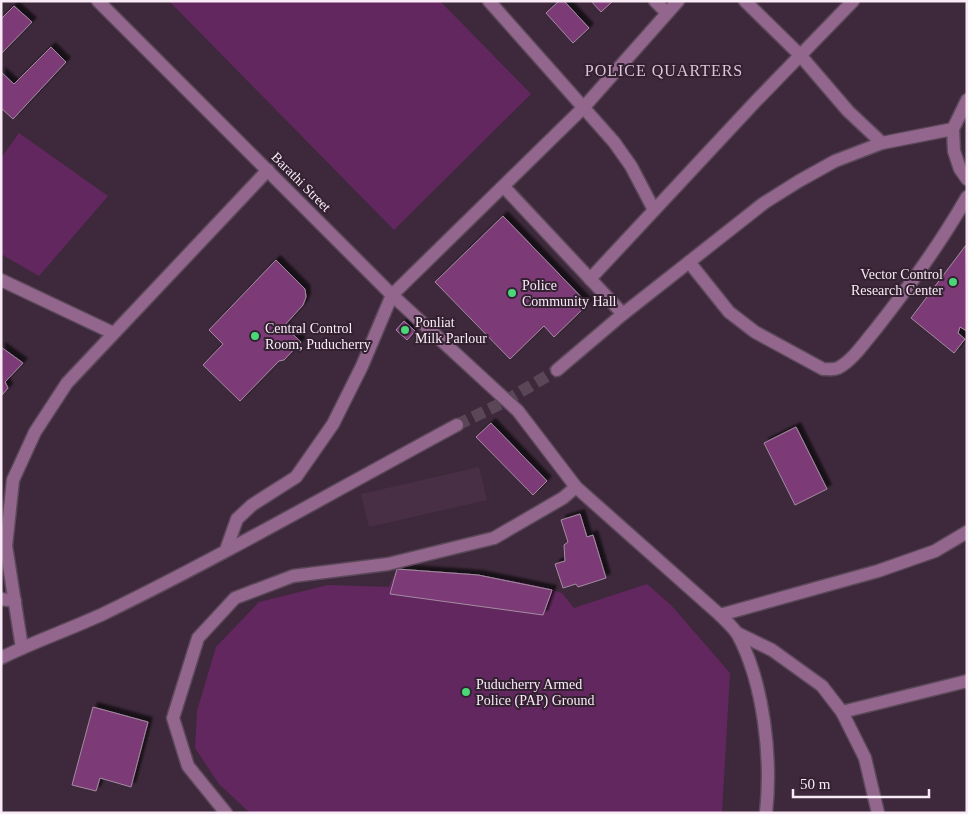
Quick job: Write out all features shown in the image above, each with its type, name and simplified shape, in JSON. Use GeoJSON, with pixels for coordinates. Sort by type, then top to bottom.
{"type":"FeatureCollection","features":[{"type":"Feature","properties":{"kind":"street","name":"Barathi Street"},"geometry":{"type":"LineString","coordinates":[[98,1],[392,295],[518,411],[576,487],[738,633]]}},
{"type":"Feature","properties":{"kind":"street"},"geometry":{"type":"LineString","coordinates":[[489,1],[614,142],[631,166],[654,210]]}},
{"type":"Feature","properties":{"kind":"street"},"geometry":{"type":"LineString","coordinates":[[655,1],[666,13]]}},
{"type":"Feature","properties":{"kind":"street"},"geometry":{"type":"LineString","coordinates":[[226,550],[237,519],[252,505],[296,477],[333,424],[362,366],[392,295],[584,107],[678,1]]}},
{"type":"Feature","properties":{"kind":"street"},"geometry":{"type":"LineString","coordinates":[[745,1],[800,54],[848,111],[882,143]]}},
{"type":"Feature","properties":{"kind":"street"},"geometry":{"type":"LineString","coordinates":[[590,279],[800,54],[853,1]]}},
{"type":"Feature","properties":{"kind":"street"},"geometry":{"type":"LineString","coordinates":[[967,100],[953,129],[954,151],[960,169],[967,179]]}},
{"type":"Feature","properties":{"kind":"street"},"geometry":{"type":"LineString","coordinates":[[557,370],[623,314],[764,203],[799,180],[835,160],[882,143],[953,129]]}},
{"type":"Feature","properties":{"kind":"street"},"geometry":{"type":"LineString","coordinates":[[22,648],[6,546],[13,480],[35,432],[67,383],[268,170]]}},
{"type":"Feature","properties":{"kind":"street"},"geometry":{"type":"LineString","coordinates":[[504,187],[623,314]]}},
{"type":"Feature","properties":{"kind":"street"},"geometry":{"type":"LineString","coordinates":[[689,262],[729,312],[755,332],[823,369],[836,370],[847,362],[864,344],[903,293],[946,234],[967,197]]}},
{"type":"Feature","properties":{"kind":"street"},"geometry":{"type":"LineString","coordinates":[[1,280],[113,333]]}},
{"type":"Feature","properties":{"kind":"street"},"geometry":{"type":"LineString","coordinates":[[1,658],[104,614],[194,568],[457,425]]}},
{"type":"Feature","properties":{"kind":"street"},"geometry":{"type":"LineString","coordinates":[[226,813],[188,766],[173,718],[198,638],[235,598],[293,576],[388,564],[494,538],[563,498],[576,487]]}},
{"type":"Feature","properties":{"kind":"street"},"geometry":{"type":"LineString","coordinates":[[720,616],[878,571],[935,551],[967,532]]}},
{"type":"Feature","properties":{"kind":"street"},"geometry":{"type":"LineString","coordinates":[[1,599],[15,601]]}},
{"type":"Feature","properties":{"kind":"street"},"geometry":{"type":"LineString","coordinates":[[738,633],[772,650],[822,686],[842,712],[866,758],[878,813]]}},
{"type":"Feature","properties":{"kind":"street"},"geometry":{"type":"LineString","coordinates":[[738,633],[754,671],[766,732],[766,813]]}},
{"type":"Feature","properties":{"kind":"street"},"geometry":{"type":"LineString","coordinates":[[842,712],[967,681]]}},
{"type":"Feature","properties":{"kind":"shaded area"},"geometry":{"type":"Polygon","coordinates":[[[169,1],[440,1],[531,94],[394,230],[169,1]]]}},
{"type":"Feature","properties":{"kind":"shaded area"},"geometry":{"type":"Polygon","coordinates":[[[19,133],[108,196],[39,276],[1,254],[1,158],[19,133]]]}},
{"type":"Feature","properties":{"kind":"shaded area"},"geometry":{"type":"Polygon","coordinates":[[[479,467],[487,500],[369,527],[361,494],[479,467]]]}},
{"type":"Feature","properties":{"kind":"shaded area","name":"Puducherry Armed Police (PAP) Ground"},"geometry":{"type":"Polygon","coordinates":[[[397,569],[478,575],[529,583],[562,593],[574,608],[647,584],[671,605],[730,673],[722,813],[250,813],[219,784],[195,748],[197,711],[216,647],[259,602],[328,585],[389,587],[397,569]]]}},
{"type":"Feature","properties":{"kind":"building"},"geometry":{"type":"Polygon","coordinates":[[[559,1],[564,1],[589,28],[573,43],[546,13],[559,1]]]}},
{"type":"Feature","properties":{"kind":"building"},"geometry":{"type":"Polygon","coordinates":[[[591,1],[613,1],[601,12],[591,1]]]}},
{"type":"Feature","properties":{"kind":"building"},"geometry":{"type":"Polygon","coordinates":[[[14,6],[32,22],[1,54],[1,19],[14,6]]]}},
{"type":"Feature","properties":{"kind":"building"},"geometry":{"type":"Polygon","coordinates":[[[51,47],[66,62],[13,119],[1,108],[1,72],[14,84],[51,47]]]}},
{"type":"Feature","properties":{"kind":"building","name":"Police Community Hall"},"geometry":{"type":"Polygon","coordinates":[[[503,216],[588,304],[554,337],[544,326],[510,359],[435,282],[503,216]]]}},
{"type":"Feature","properties":{"kind":"building","name":"Vector Control Research Center"},"geometry":{"type":"Polygon","coordinates":[[[966,245],[967,331],[960,327],[958,333],[965,339],[954,353],[911,318],[966,245]]]}},
{"type":"Feature","properties":{"kind":"building","name":"Central Control Room, Puducherry"},"geometry":{"type":"Polygon","coordinates":[[[276,260],[305,289],[306,297],[303,305],[284,326],[301,342],[284,360],[279,361],[240,401],[203,365],[223,344],[209,330],[276,260]]]}},
{"type":"Feature","properties":{"kind":"building","name":"Ponliat Milk Parlour"},"geometry":{"type":"Polygon","coordinates":[[[404,321],[415,331],[407,340],[396,330],[404,321]]]}},
{"type":"Feature","properties":{"kind":"building"},"geometry":{"type":"Polygon","coordinates":[[[1,347],[23,363],[5,382],[8,388],[2,395],[1,347]]]}},
{"type":"Feature","properties":{"kind":"building"},"geometry":{"type":"Polygon","coordinates":[[[491,423],[547,481],[533,495],[476,437],[491,423]]]}},
{"type":"Feature","properties":{"kind":"building"},"geometry":{"type":"Polygon","coordinates":[[[796,427],[827,489],[795,505],[764,443],[796,427]]]}},
{"type":"Feature","properties":{"kind":"building"},"geometry":{"type":"Polygon","coordinates":[[[580,514],[587,537],[593,535],[606,578],[578,587],[576,584],[563,588],[555,564],[565,561],[564,545],[568,542],[561,520],[580,514]]]}},
{"type":"Feature","properties":{"kind":"building"},"geometry":{"type":"Polygon","coordinates":[[[397,569],[478,575],[552,590],[543,615],[390,594],[397,569]]]}},
{"type":"Feature","properties":{"kind":"building"},"geometry":{"type":"Polygon","coordinates":[[[93,707],[148,722],[131,787],[100,778],[96,791],[72,785],[93,707]]]}},
{"type":"Feature","properties":{"kind":"tunnel"},"geometry":{"type":"LineString","coordinates":[[457,425],[502,403],[557,370]]}},
{"type":"Feature","properties":{"kind":"place","name":"Vector Control Research Center"},"geometry":{"type":"Point","coordinates":[953,282]}},
{"type":"Feature","properties":{"kind":"place","name":"Police Community Hall"},"geometry":{"type":"Point","coordinates":[512,293]}},
{"type":"Feature","properties":{"kind":"place","name":"Ponliat Milk Parlour"},"geometry":{"type":"Point","coordinates":[405,330]}},
{"type":"Feature","properties":{"kind":"place","name":"Central Control Room, Puducherry"},"geometry":{"type":"Point","coordinates":[255,336]}},
{"type":"Feature","properties":{"kind":"place","name":"Puducherry Armed Police (PAP) Ground"},"geometry":{"type":"Point","coordinates":[466,692]}},
{"type":"Feature","properties":{"kind":"district","name":"POLICE QUARTERS"},"geometry":{"type":"Point","coordinates":[664,70]}}]}
